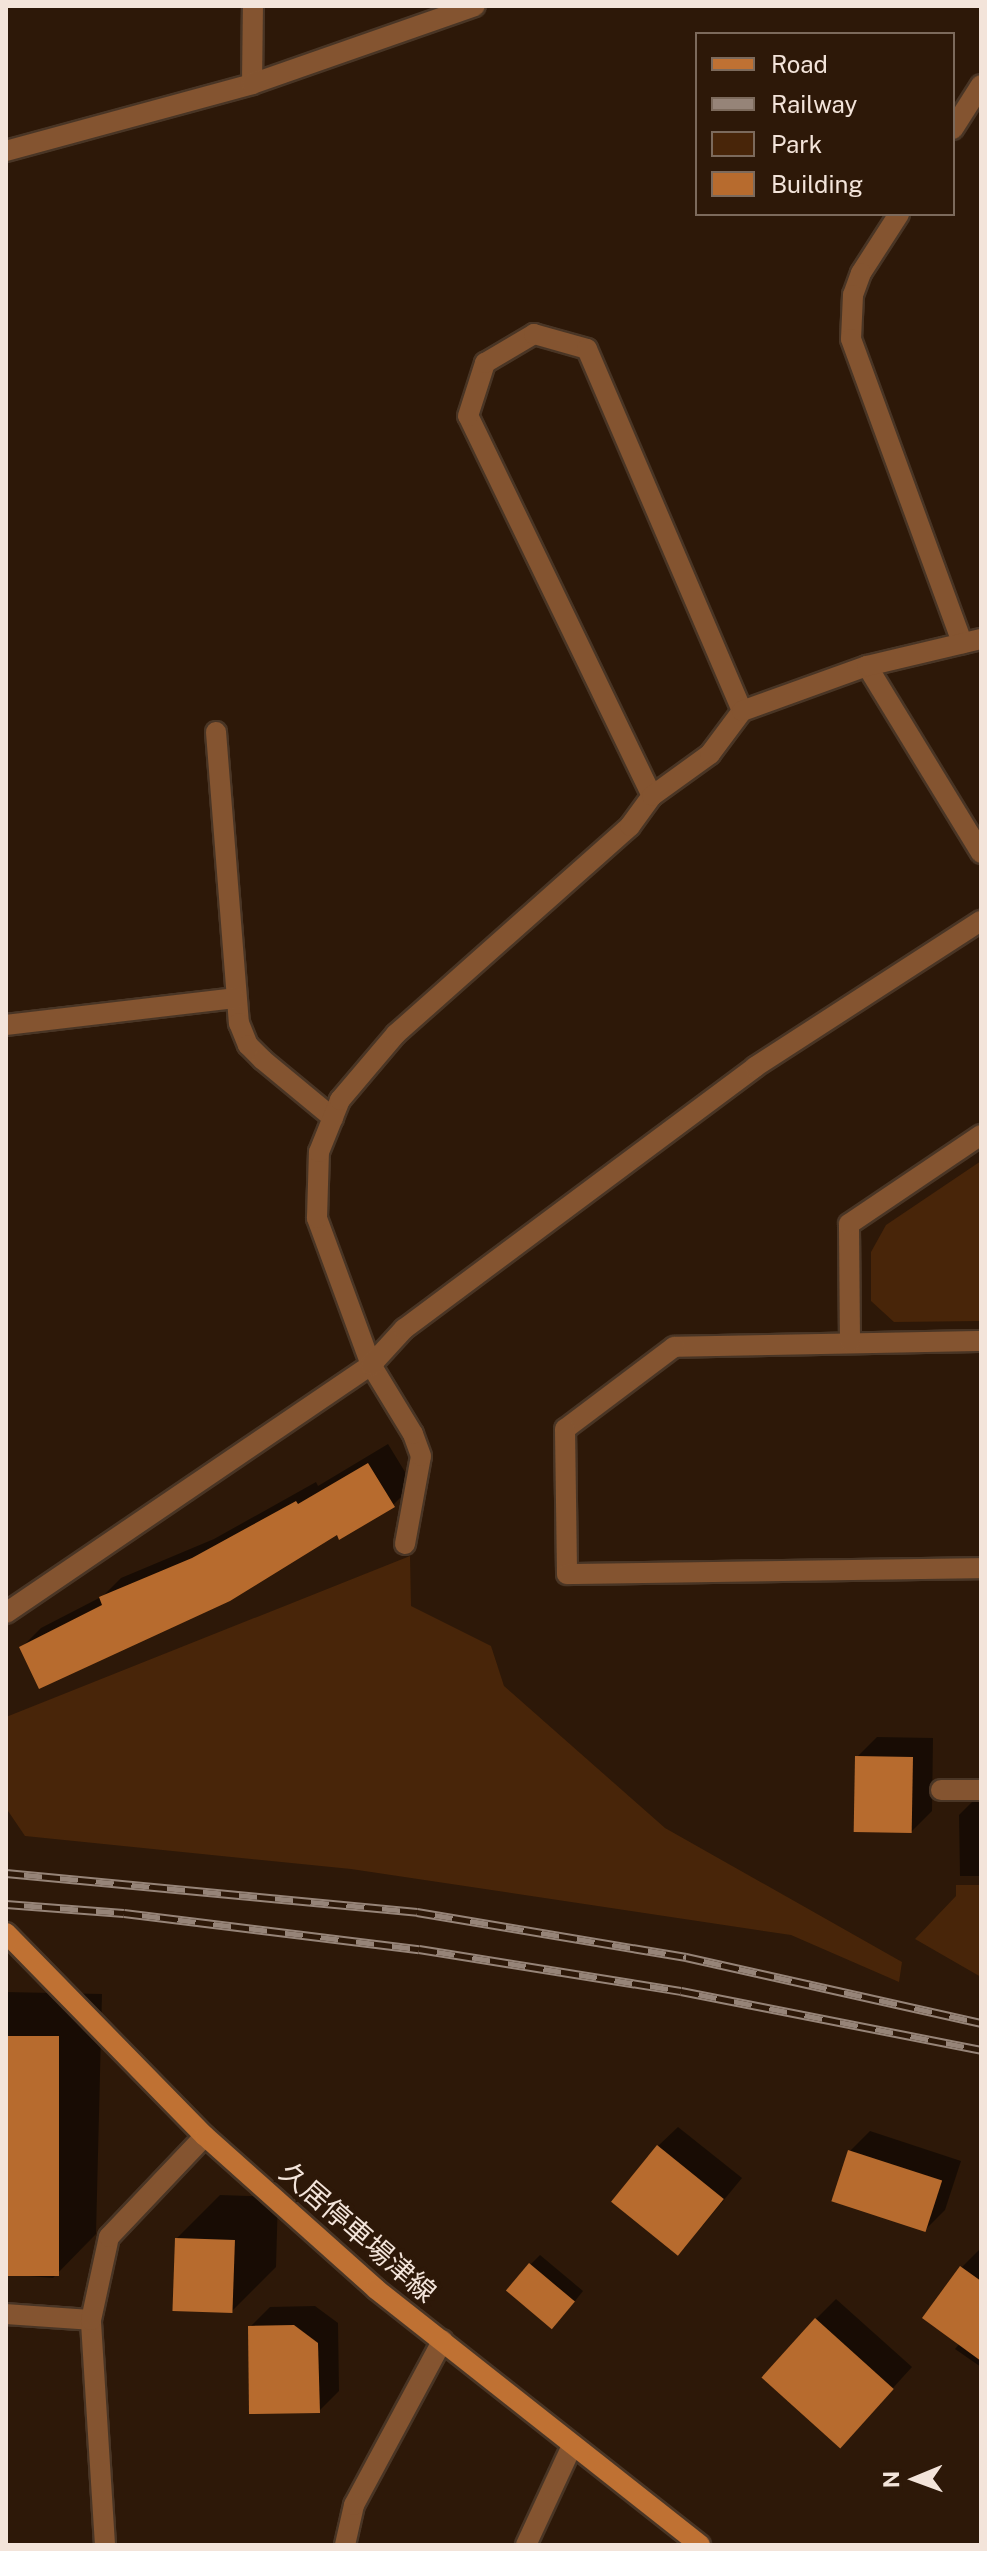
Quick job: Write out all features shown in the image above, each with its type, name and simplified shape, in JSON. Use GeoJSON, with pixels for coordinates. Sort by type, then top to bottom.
{"type":"FeatureCollection","features":[{"type":"Feature","properties":{"kind":"main road","name":"久居停車場津線"},"geometry":{"type":"LineString","coordinates":[[6,1933],[205,2136],[376,2289],[700,2545]]}},
{"type":"Feature","properties":{"kind":"street"},"geometry":{"type":"LineString","coordinates":[[252,84],[253,6]]}},
{"type":"Feature","properties":{"kind":"street"},"geometry":{"type":"LineString","coordinates":[[6,151],[252,84],[475,6]]}},
{"type":"Feature","properties":{"kind":"street"},"geometry":{"type":"LineString","coordinates":[[955,126],[981,85]]}},
{"type":"Feature","properties":{"kind":"street"},"geometry":{"type":"LineString","coordinates":[[405,1544],[421,1456],[413,1434],[371,1365],[317,1218],[319,1152],[340,1100],[396,1034],[630,826],[652,796],[710,754],[742,711],[867,666],[971,641],[851,339],[853,295],[861,273],[898,216]]}},
{"type":"Feature","properties":{"kind":"street"},"geometry":{"type":"LineString","coordinates":[[652,796],[468,416],[485,363],[534,334],[587,349],[742,711]]}},
{"type":"Feature","properties":{"kind":"street"},"geometry":{"type":"LineString","coordinates":[[867,666],[981,853]]}},
{"type":"Feature","properties":{"kind":"street"},"geometry":{"type":"LineString","coordinates":[[216,732],[235,998],[248,1045],[333,1118]]}},
{"type":"Feature","properties":{"kind":"street"},"geometry":{"type":"LineString","coordinates":[[6,1613],[371,1365],[404,1329],[755,1067],[981,921]]}},
{"type":"Feature","properties":{"kind":"street"},"geometry":{"type":"LineString","coordinates":[[6,1025],[235,998]]}},
{"type":"Feature","properties":{"kind":"street"},"geometry":{"type":"LineString","coordinates":[[850,1342],[849,1224],[981,1135]]}},
{"type":"Feature","properties":{"kind":"street"},"geometry":{"type":"LineString","coordinates":[[981,1341],[674,1347],[565,1429],[567,1574],[981,1568]]}},
{"type":"Feature","properties":{"kind":"street"},"geometry":{"type":"LineString","coordinates":[[941,1790],[981,1790]]}},
{"type":"Feature","properties":{"kind":"street"},"geometry":{"type":"LineString","coordinates":[[105,2545],[91,2320],[109,2237],[205,2136]]}},
{"type":"Feature","properties":{"kind":"street"},"geometry":{"type":"LineString","coordinates":[[6,2314],[91,2320]]}},
{"type":"Feature","properties":{"kind":"street"},"geometry":{"type":"LineString","coordinates":[[345,2545],[354,2505],[443,2340]]}},
{"type":"Feature","properties":{"kind":"street"},"geometry":{"type":"LineString","coordinates":[[526,2545],[572,2446]]}},
{"type":"Feature","properties":{"kind":"green space"},"geometry":{"type":"Polygon","coordinates":[[[981,1161],[981,1321],[894,1322],[871,1301],[871,1252],[886,1225],[981,1161]]]}},
{"type":"Feature","properties":{"kind":"green space"},"geometry":{"type":"Polygon","coordinates":[[[410,1556],[411,1606],[491,1646],[504,1686],[665,1828],[902,1962],[899,1982],[791,1935],[351,1869],[25,1836],[6,1808],[6,1717],[410,1556]]]}},
{"type":"Feature","properties":{"kind":"green space"},"geometry":{"type":"Polygon","coordinates":[[[956,1885],[981,1885],[981,1977],[915,1939],[956,1896],[956,1885]]]}},
{"type":"Feature","properties":{"kind":"building"},"geometry":{"type":"Polygon","coordinates":[[[368,1463],[395,1507],[339,1540],[337,1535],[230,1601],[39,1689],[19,1647],[102,1605],[99,1597],[192,1558],[296,1501],[298,1504],[368,1463]]]}},
{"type":"Feature","properties":{"kind":"building"},"geometry":{"type":"Polygon","coordinates":[[[855,1756],[913,1757],[912,1833],[854,1832],[855,1756]]]}},
{"type":"Feature","properties":{"kind":"building"},"geometry":{"type":"Polygon","coordinates":[[[6,2036],[59,2036],[59,2276],[6,2276],[6,2036]]]}},
{"type":"Feature","properties":{"kind":"building"},"geometry":{"type":"Polygon","coordinates":[[[657,2145],[724,2199],[678,2256],[611,2202],[657,2145]]]}},
{"type":"Feature","properties":{"kind":"building"},"geometry":{"type":"Polygon","coordinates":[[[848,2150],[942,2181],[925,2232],[831,2201],[848,2150]]]}},
{"type":"Feature","properties":{"kind":"building"},"geometry":{"type":"Polygon","coordinates":[[[175,2238],[235,2240],[232,2313],[172,2311],[175,2238]]]}},
{"type":"Feature","properties":{"kind":"building"},"geometry":{"type":"Polygon","coordinates":[[[529,2263],[575,2302],[552,2329],[506,2291],[529,2263]]]}},
{"type":"Feature","properties":{"kind":"building"},"geometry":{"type":"Polygon","coordinates":[[[960,2266],[981,2281],[981,2361],[922,2318],[960,2266]]]}},
{"type":"Feature","properties":{"kind":"building"},"geometry":{"type":"Polygon","coordinates":[[[815,2318],[894,2389],[840,2448],[761,2377],[815,2318]]]}},
{"type":"Feature","properties":{"kind":"building"},"geometry":{"type":"Polygon","coordinates":[[[294,2325],[318,2343],[320,2413],[249,2414],[248,2326],[294,2325]]]}},
{"type":"Feature","properties":{"kind":"railway"},"geometry":{"type":"LineString","coordinates":[[6,1873],[417,1912],[686,1957],[981,2023]]}},
{"type":"Feature","properties":{"kind":"railway"},"geometry":{"type":"LineString","coordinates":[[6,1904],[124,1913],[419,1949],[681,1991],[981,2050]]}}]}
